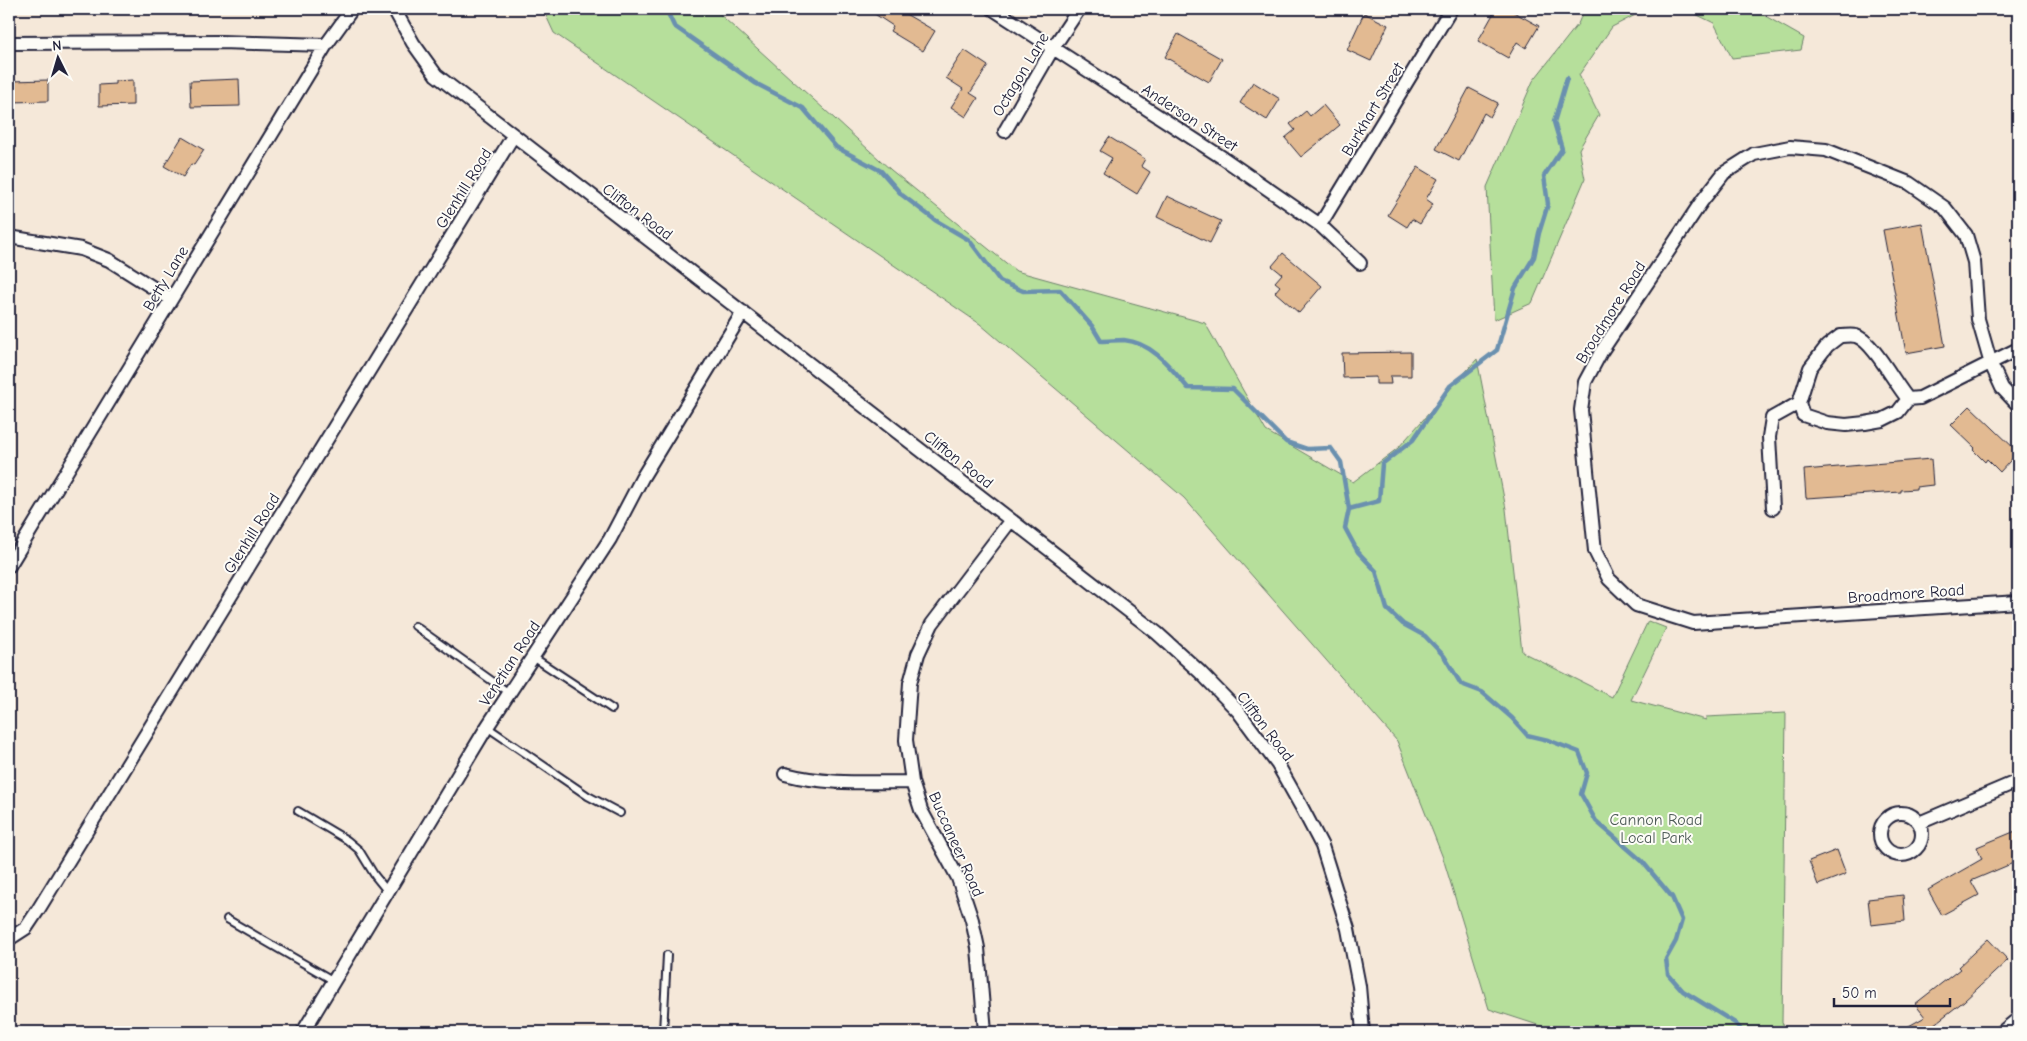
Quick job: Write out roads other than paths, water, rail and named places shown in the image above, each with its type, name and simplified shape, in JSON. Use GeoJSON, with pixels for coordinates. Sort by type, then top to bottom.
{"type":"FeatureCollection","features":[{"type":"Feature","properties":{"kind":"street","name":"Betty Lane"},"geometry":{"type":"LineString","coordinates":[[9,566],[326,45],[352,9]]}},
{"type":"Feature","properties":{"kind":"street","name":"Clifton Road"},"geometry":{"type":"LineString","coordinates":[[394,9],[413,43],[436,75],[1157,633],[1200,672],[1238,711],[1278,765],[1302,806],[1322,846],[1348,929],[1359,986],[1363,1032]]}},
{"type":"Feature","properties":{"kind":"street","name":"Anderson Street"},"geometry":{"type":"LineString","coordinates":[[993,9],[1223,158],[1320,225],[1360,263]]}},
{"type":"Feature","properties":{"kind":"street","name":"Octagon Lane"},"geometry":{"type":"LineString","coordinates":[[1005,131],[1053,48],[1079,9]]}},
{"type":"Feature","properties":{"kind":"street","name":"Burkhart Street"},"geometry":{"type":"LineString","coordinates":[[1320,225],[1452,9]]}},
{"type":"Feature","properties":{"kind":"street"},"geometry":{"type":"LineString","coordinates":[[9,43],[220,42],[326,45]]}},
{"type":"Feature","properties":{"kind":"street","name":"Glenhill Road"},"geometry":{"type":"LineString","coordinates":[[9,939],[26,928],[38,910],[513,136]]}},
{"type":"Feature","properties":{"kind":"street","name":"Broadmore Road"},"geometry":{"type":"LineString","coordinates":[[2018,404],[2002,388],[1991,364],[1978,319],[1974,262],[1966,235],[1945,208],[1909,183],[1826,150],[1790,147],[1754,154],[1724,173],[1702,201],[1601,352],[1585,382],[1582,410],[1595,552],[1609,579],[1636,605],[1693,623],[2018,602]]}},
{"type":"Feature","properties":{"kind":"street"},"geometry":{"type":"LineString","coordinates":[[9,237],[81,248],[109,260],[171,299]]}},
{"type":"Feature","properties":{"kind":"street","name":"Venetian Road"},"geometry":{"type":"LineString","coordinates":[[303,1032],[487,727],[610,539],[642,478],[743,312]]}},
{"type":"Feature","properties":{"kind":"street"},"geometry":{"type":"LineString","coordinates":[[1908,399],[1866,342],[1855,336],[1840,336],[1827,346],[1810,368],[1799,403],[1803,415],[1827,423],[1846,425],[1882,420],[1898,412],[1908,399],[1920,398],[2018,349]]}},
{"type":"Feature","properties":{"kind":"street"},"geometry":{"type":"LineString","coordinates":[[1773,508],[1769,437],[1772,418],[1799,403]]}},
{"type":"Feature","properties":{"kind":"street","name":"Buccaneer Road"},"geometry":{"type":"LineString","coordinates":[[985,1032],[978,948],[972,920],[958,878],[921,810],[912,782],[906,740],[910,683],[918,654],[932,624],[1011,520]]}},
{"type":"Feature","properties":{"kind":"street"},"geometry":{"type":"LineString","coordinates":[[785,774],[803,779],[912,782]]}},
{"type":"Feature","properties":{"kind":"street"},"geometry":{"type":"LineString","coordinates":[[1919,823],[2018,781]]}},
{"type":"Feature","properties":{"kind":"street"},"geometry":{"type":"LineString","coordinates":[[2002,1032],[2018,1019]]}},
{"type":"Feature","properties":{"kind":"lane"},"geometry":{"type":"LineString","coordinates":[[415,626],[509,693]]}},
{"type":"Feature","properties":{"kind":"lane"},"geometry":{"type":"LineString","coordinates":[[533,657],[612,709]]}},
{"type":"Feature","properties":{"kind":"lane"},"geometry":{"type":"LineString","coordinates":[[487,727],[588,796],[620,813]]}},
{"type":"Feature","properties":{"kind":"lane"},"geometry":{"type":"LineString","coordinates":[[298,812],[347,840],[359,850],[375,876],[388,892]]}},
{"type":"Feature","properties":{"kind":"lane"},"geometry":{"type":"LineString","coordinates":[[227,919],[334,980]]}},
{"type":"Feature","properties":{"kind":"lane"},"geometry":{"type":"LineString","coordinates":[[663,1032],[667,955]]}},
{"type":"Feature","properties":{"kind":"waterway"},"geometry":{"type":"LineString","coordinates":[[666,9],[674,26],[755,83],[803,108],[836,147],[881,171],[902,195],[935,220],[969,240],[1000,281],[1023,291],[1060,290],[1092,326],[1101,341],[1124,340],[1144,346],[1160,357],[1188,388],[1233,389],[1286,442],[1307,449],[1331,448],[1341,462],[1349,509],[1345,528],[1358,552],[1376,571],[1387,609],[1403,624],[1425,636],[1444,656],[1461,684],[1482,692],[1512,718],[1527,735],[1548,740],[1579,752],[1587,773],[1581,794],[1596,821],[1642,861],[1672,897],[1682,920],[1676,941],[1666,959],[1668,974],[1683,991],[1735,1023],[1743,1032]]}},
{"type":"Feature","properties":{"kind":"waterway"},"geometry":{"type":"LineString","coordinates":[[1349,509],[1379,501],[1382,464],[1413,440],[1450,386],[1497,350],[1515,288],[1534,257],[1548,204],[1544,176],[1562,149],[1554,122],[1567,78]]}},
{"type":"Feature","properties":{"kind":"park label","name":"Cannon Road Local Park"},"geometry":{"type":"Point","coordinates":[1656,828]}}]}
